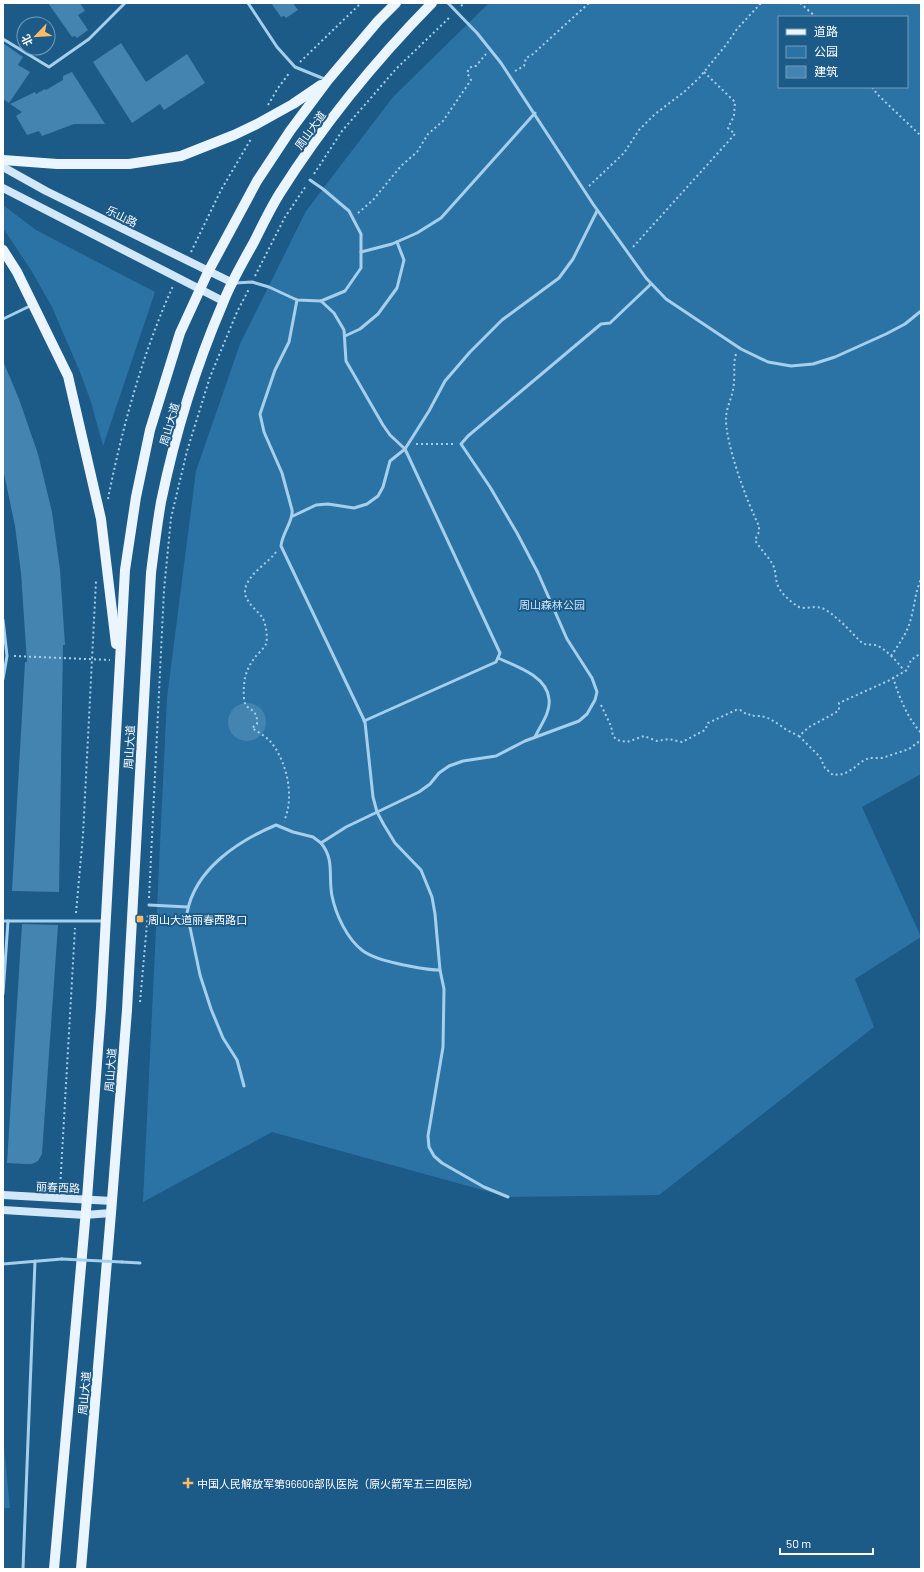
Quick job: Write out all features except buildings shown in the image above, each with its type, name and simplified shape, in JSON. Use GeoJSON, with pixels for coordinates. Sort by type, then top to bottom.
{"type":"FeatureCollection","features":[{"type":"Feature","properties":{"kind":"main road","name":"周山大道"},"geometry":{"type":"LineString","coordinates":[[54,1569],[85,1215],[101,1008],[125,570],[136,497],[150,430],[180,333],[208,272],[257,180],[328,80],[378,21],[396,3]]}},
{"type":"Feature","properties":{"kind":"main road","name":"周山大道"},"geometry":{"type":"LineString","coordinates":[[81,1569],[112,1213],[127,1010],[151,573],[161,502],[177,437],[197,370],[223,301],[280,194],[312,147],[397,39],[432,3]]}},
{"type":"Feature","properties":{"kind":"main road"},"geometry":{"type":"LineString","coordinates":[[3,160],[57,164],[129,164],[181,156],[234,135],[257,124],[293,104],[328,80]]}},
{"type":"Feature","properties":{"kind":"main road","name":"乐山路"},"geometry":{"type":"LineString","coordinates":[[3,167],[208,272],[233,283]]}},
{"type":"Feature","properties":{"kind":"main road"},"geometry":{"type":"LineString","coordinates":[[3,188],[223,301]]}},
{"type":"Feature","properties":{"kind":"main road"},"geometry":{"type":"LineString","coordinates":[[3,250],[17,272],[68,376],[100,519],[119,665]]}},
{"type":"Feature","properties":{"kind":"main road","name":"丽春西路"},"geometry":{"type":"LineString","coordinates":[[3,1195],[112,1201]]}},
{"type":"Feature","properties":{"kind":"main road"},"geometry":{"type":"LineString","coordinates":[[3,1210],[85,1215],[112,1213]]}},
{"type":"Feature","properties":{"kind":"lane"},"geometry":{"type":"LineString","coordinates":[[3,39],[49,67],[89,39],[124,3]]}},
{"type":"Feature","properties":{"kind":"lane"},"geometry":{"type":"LineString","coordinates":[[248,3],[277,47],[295,67],[328,80]]}},
{"type":"Feature","properties":{"kind":"lane"},"geometry":{"type":"LineString","coordinates":[[448,3],[477,33],[509,74],[597,210],[627,254],[651,284],[666,299],[740,349],[768,362],[791,366],[813,364],[835,357],[871,341],[905,324],[921,311]]}},
{"type":"Feature","properties":{"kind":"lane"},"geometry":{"type":"LineString","coordinates":[[361,252],[397,242],[417,233],[441,218],[535,113]]}},
{"type":"Feature","properties":{"kind":"lane"},"geometry":{"type":"LineString","coordinates":[[233,283],[252,282],[269,287],[297,300],[321,301],[345,291],[361,268],[361,234],[349,211],[310,180]]}},
{"type":"Feature","properties":{"kind":"lane"},"geometry":{"type":"LineString","coordinates":[[508,1197],[484,1187],[442,1163],[434,1156],[429,1147],[428,1136],[443,1047],[444,988],[440,970],[435,914],[427,882],[421,870],[395,843],[377,812],[373,797],[364,721],[281,546],[282,537],[293,516],[316,505],[328,504],[354,508],[367,504],[378,496],[383,488],[390,461],[405,449],[445,381],[470,352],[502,320],[559,278],[573,259],[597,210]]}},
{"type":"Feature","properties":{"kind":"lane"},"geometry":{"type":"LineString","coordinates":[[345,336],[360,329],[378,314],[397,288],[404,260],[397,242]]}},
{"type":"Feature","properties":{"kind":"lane"},"geometry":{"type":"LineString","coordinates":[[321,843],[346,827],[406,799],[430,784],[449,766],[464,761],[496,756],[535,737],[579,722],[587,714],[595,700],[597,692],[592,678],[567,639],[538,573],[517,533],[490,487],[461,444],[468,436],[601,324],[610,322],[651,284]]}},
{"type":"Feature","properties":{"kind":"lane"},"geometry":{"type":"LineString","coordinates":[[293,516],[282,473],[264,432],[260,414],[275,370],[289,342],[297,300]]}},
{"type":"Feature","properties":{"kind":"lane"},"geometry":{"type":"LineString","coordinates":[[321,301],[334,314],[344,330],[346,361],[383,425],[390,435],[405,449],[500,653],[496,662],[364,721]]}},
{"type":"Feature","properties":{"kind":"lane"},"geometry":{"type":"LineString","coordinates":[[3,319],[34,305]]}},
{"type":"Feature","properties":{"kind":"lane"},"geometry":{"type":"LineString","coordinates":[[3,620],[7,656],[3,679]]}},
{"type":"Feature","properties":{"kind":"lane"},"geometry":{"type":"LineString","coordinates":[[498,658],[524,670],[543,683],[549,699],[548,711],[535,737]]}},
{"type":"Feature","properties":{"kind":"lane"},"geometry":{"type":"LineString","coordinates":[[244,1086],[237,1060],[224,1038],[211,1009],[200,975],[187,913],[188,907],[199,884],[213,866],[230,850],[262,831],[276,825],[281,826],[293,832],[313,837],[328,851],[331,866],[332,896],[337,912],[344,928],[355,944],[364,952],[382,959],[413,967],[440,970]]}},
{"type":"Feature","properties":{"kind":"lane"},"geometry":{"type":"LineString","coordinates":[[149,904],[188,907]]}},
{"type":"Feature","properties":{"kind":"lane"},"geometry":{"type":"LineString","coordinates":[[3,921],[106,921]]}},
{"type":"Feature","properties":{"kind":"lane"},"geometry":{"type":"LineString","coordinates":[[3,994],[8,921]]}},
{"type":"Feature","properties":{"kind":"lane"},"geometry":{"type":"LineString","coordinates":[[3,1264],[62,1259],[140,1263]]}},
{"type":"Feature","properties":{"kind":"lane"},"geometry":{"type":"LineString","coordinates":[[23,1569],[35,1261]]}},
{"type":"Feature","properties":{"kind":"path"},"geometry":{"type":"LineString","coordinates":[[267,106],[278,88],[295,67],[361,3]]}},
{"type":"Feature","properties":{"kind":"path"},"geometry":{"type":"LineString","coordinates":[[139,1007],[149,904],[164,590],[171,518],[187,451],[210,377],[237,312],[285,217],[342,131],[396,69],[465,3]]}},
{"type":"Feature","properties":{"kind":"path"},"geometry":{"type":"LineString","coordinates":[[509,74],[524,66],[526,58],[533,54],[589,3]]}},
{"type":"Feature","properties":{"kind":"path"},"geometry":{"type":"LineString","coordinates":[[584,190],[624,153],[639,130],[655,114],[684,92],[704,72],[726,45],[737,28],[761,3]]}},
{"type":"Feature","properties":{"kind":"path"},"geometry":{"type":"LineString","coordinates":[[800,3],[815,16]]}},
{"type":"Feature","properties":{"kind":"path"},"geometry":{"type":"LineString","coordinates":[[353,218],[373,200],[401,166],[416,152],[428,134],[443,121],[471,80],[467,73],[468,69],[476,66],[490,49]]}},
{"type":"Feature","properties":{"kind":"path"},"geometry":{"type":"LineString","coordinates":[[627,254],[735,134],[728,128],[734,116],[735,102],[704,72]]}},
{"type":"Feature","properties":{"kind":"path"},"geometry":{"type":"LineString","coordinates":[[873,88],[877,94],[921,136]]}},
{"type":"Feature","properties":{"kind":"path"},"geometry":{"type":"LineString","coordinates":[[740,349],[733,362],[734,383],[727,411],[727,430],[731,449],[740,477],[759,526],[759,532],[755,540],[772,564],[777,583],[781,591],[797,606],[804,608],[817,606],[824,609],[850,630],[861,642],[866,645],[876,645],[891,656],[898,662],[904,671]]}},
{"type":"Feature","properties":{"kind":"path"},"geometry":{"type":"LineString","coordinates":[[405,449],[413,444],[461,444]]}},
{"type":"Feature","properties":{"kind":"path"},"geometry":{"type":"LineString","coordinates":[[281,546],[273,556],[253,574],[245,587],[245,597],[262,618],[266,630],[266,644],[249,666],[245,675],[244,689],[245,703],[256,713],[257,717],[257,724],[252,728],[270,741],[284,766],[288,783],[288,798],[286,816],[281,826]]}},
{"type":"Feature","properties":{"kind":"path"},"geometry":{"type":"LineString","coordinates":[[891,656],[902,641],[911,618],[916,592],[921,579]]}},
{"type":"Feature","properties":{"kind":"path"},"geometry":{"type":"LineString","coordinates":[[799,736],[809,727],[839,710],[839,703],[907,670],[911,660],[921,653]]}},
{"type":"Feature","properties":{"kind":"path"},"geometry":{"type":"LineString","coordinates":[[7,656],[119,665]]}},
{"type":"Feature","properties":{"kind":"path"},"geometry":{"type":"LineString","coordinates":[[893,678],[898,693],[909,716],[921,733]]}},
{"type":"Feature","properties":{"kind":"path"},"geometry":{"type":"LineString","coordinates":[[597,692],[602,709],[611,726],[613,736],[617,740],[627,742],[644,736],[656,741],[669,739],[682,742],[705,730],[708,724],[736,710],[740,710],[748,715],[759,715],[772,719],[779,726],[799,736],[820,757],[825,768],[833,775],[844,774],[860,762],[869,758],[882,758],[909,750],[921,740]]}},
{"type":"Feature","properties":{"kind":"green space","name":"周山森林公园"},"geometry":{"type":"Polygon","coordinates":[[[489,3],[921,3],[921,774],[862,807],[921,937],[855,979],[874,1027],[659,1195],[508,1197],[272,1132],[143,1202],[167,698],[196,471],[240,344],[306,211],[393,97],[489,3]]]}},
{"type":"Feature","properties":{"kind":"green space"},"geometry":{"type":"Polygon","coordinates":[[[3,205],[36,230],[155,292],[103,446],[91,402],[80,372],[52,307],[31,270],[3,228],[3,205]]]}},
{"type":"Feature","properties":{"kind":"green space"},"geometry":{"type":"Polygon","coordinates":[[[3,1437],[10,1508],[3,1508],[3,1437]]]}},
{"type":"Feature","properties":{"kind":"place","name":"周山大道丽春西路口"},"geometry":{"type":"Point","coordinates":[140,919]}},
{"type":"Feature","properties":{"kind":"place","name":"中国人民解放军第96606部队医院（原火箭军五三四医院）"},"geometry":{"type":"Point","coordinates":[188,1483]}}]}
